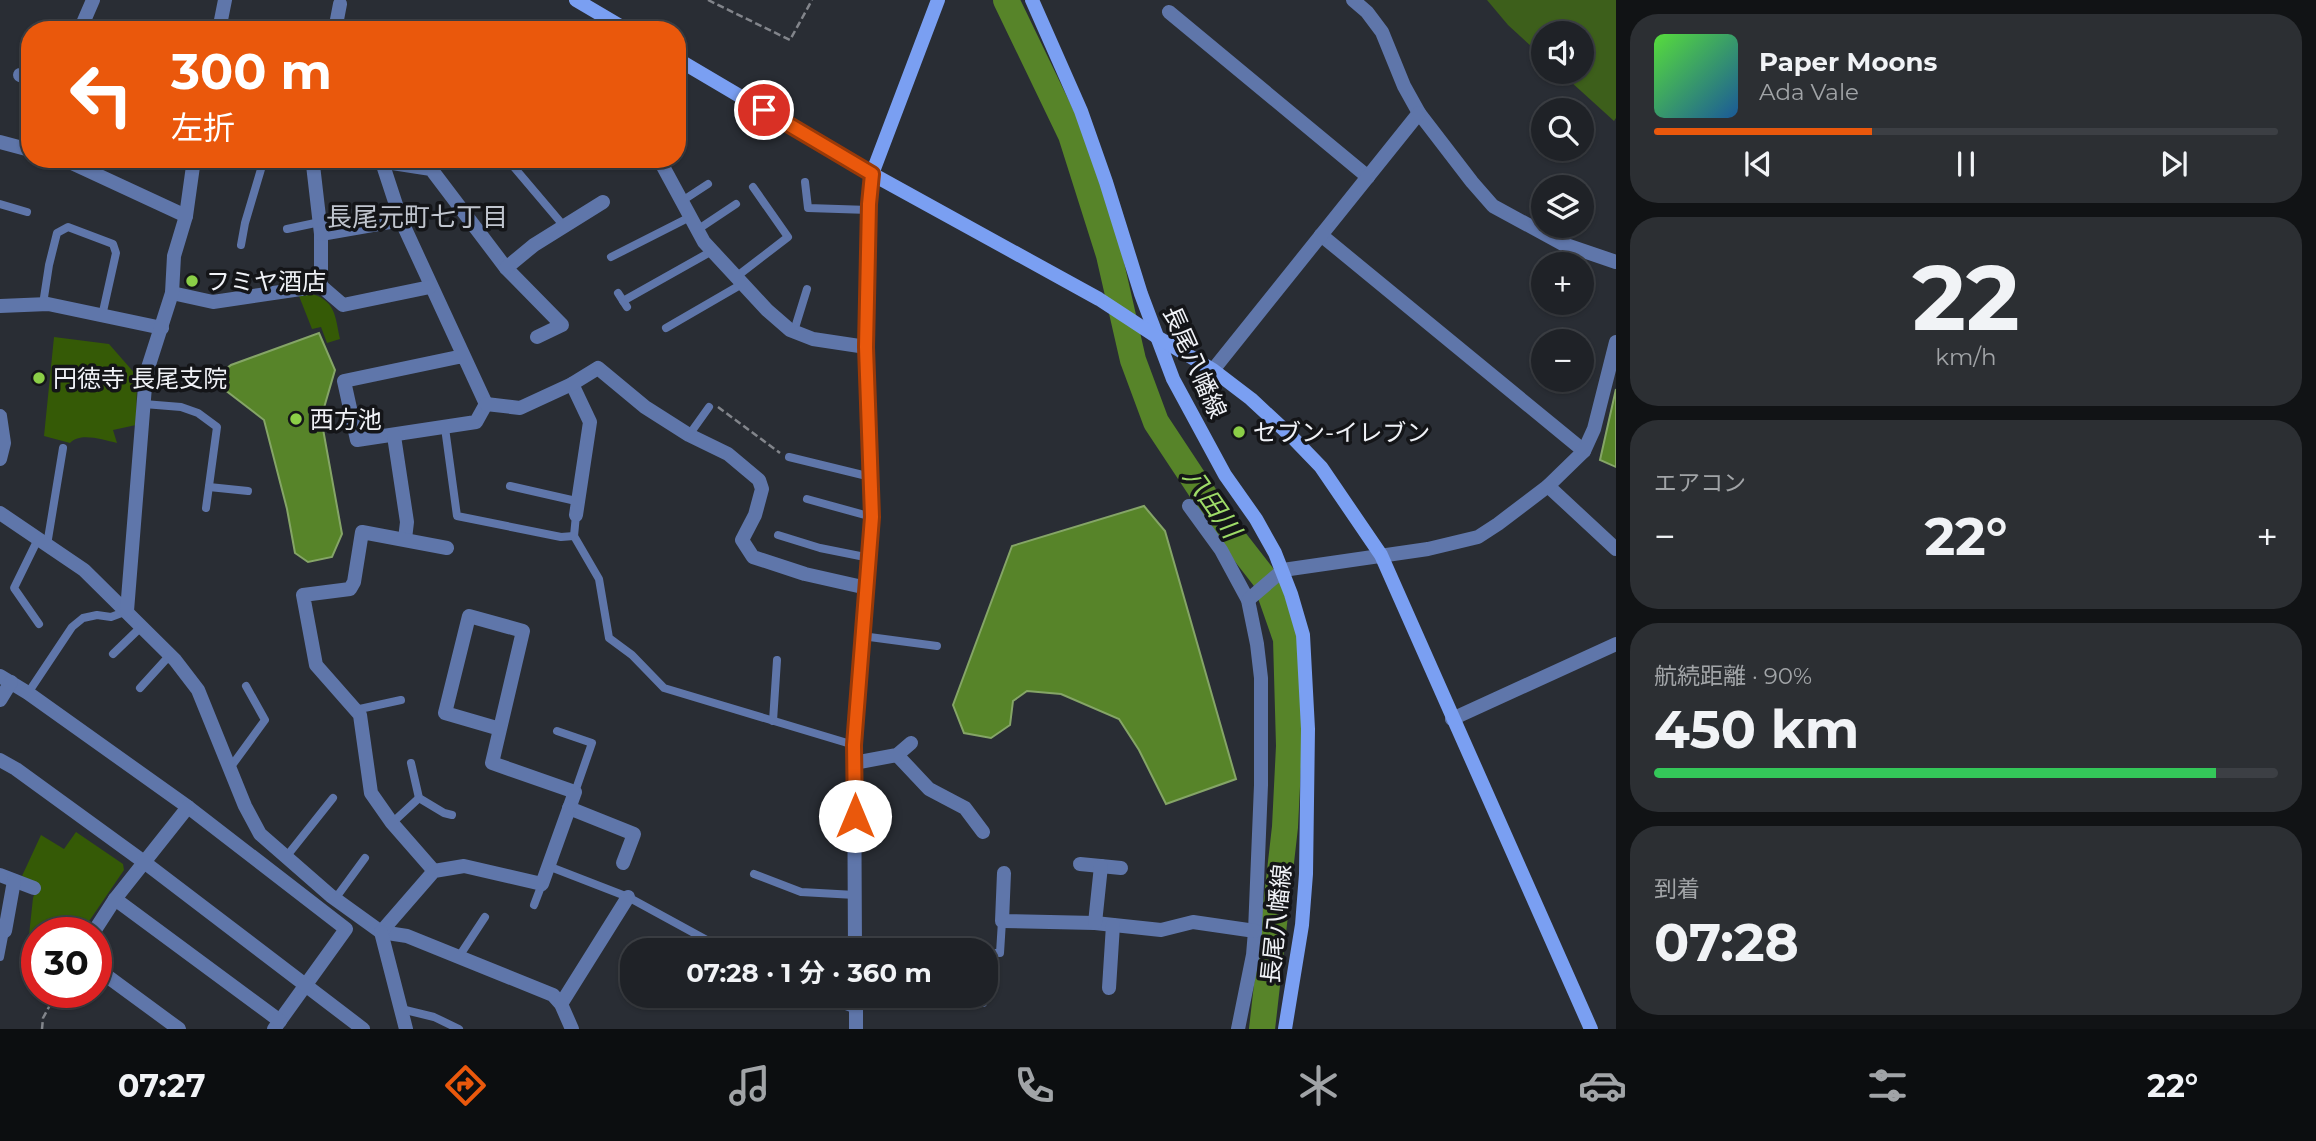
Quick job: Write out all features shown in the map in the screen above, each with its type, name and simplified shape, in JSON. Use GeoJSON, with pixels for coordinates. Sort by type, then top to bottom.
{"type":"FeatureCollection","features":[{"type":"Feature","properties":{"kind":"street"},"geometry":{"type":"LineString","coordinates":[[84,21],[93,0]]}},
{"type":"Feature","properties":{"kind":"street"},"geometry":{"type":"LineString","coordinates":[[221,21],[225,0]]}},
{"type":"Feature","properties":{"kind":"street"},"geometry":{"type":"LineString","coordinates":[[576,0],[612,21]]}},
{"type":"Feature","properties":{"kind":"street"},"geometry":{"type":"LineString","coordinates":[[855,938],[854,745],[872,517],[866,347],[872,174],[938,0]]}},
{"type":"Feature","properties":{"kind":"street","name":"長尾八幡線"},"geometry":{"type":"LineString","coordinates":[[1032,0],[1081,111],[1106,181],[1140,294],[1173,379],[1225,475],[1256,519],[1303,635],[1308,729],[1306,874],[1303,912],[1285,1029]]}},
{"type":"Feature","properties":{"kind":"street"},"geometry":{"type":"LineString","coordinates":[[1353,0],[1367,12],[1382,32],[1404,86],[1419,113],[1493,206],[1563,244],[1616,262]]}},
{"type":"Feature","properties":{"kind":"street"},"geometry":{"type":"LineString","coordinates":[[337,21],[340,4]]}},
{"type":"Feature","properties":{"kind":"street"},"geometry":{"type":"LineString","coordinates":[[1170,12],[1368,177]]}},
{"type":"Feature","properties":{"kind":"street"},"geometry":{"type":"LineString","coordinates":[[686,64],[872,174],[1099,299],[1213,370],[1251,398],[1321,467],[1381,555],[1591,1029]]}},
{"type":"Feature","properties":{"kind":"street"},"geometry":{"type":"LineString","coordinates":[[1213,370],[1419,113]]}},
{"type":"Feature","properties":{"kind":"street"},"geometry":{"type":"LineString","coordinates":[[0,142],[21,148]]}},
{"type":"Feature","properties":{"kind":"street"},"geometry":{"type":"LineString","coordinates":[[82,168],[186,216]]}},
{"type":"Feature","properties":{"kind":"street"},"geometry":{"type":"LineString","coordinates":[[127,611],[146,374],[172,293],[174,256],[186,216],[193,168]]}},
{"type":"Feature","properties":{"kind":"street"},"geometry":{"type":"LineString","coordinates":[[313,168],[320,228],[321,286],[343,305],[430,287]]}},
{"type":"Feature","properties":{"kind":"street"},"geometry":{"type":"LineString","coordinates":[[380,168],[430,287],[486,404]]}},
{"type":"Feature","properties":{"kind":"street"},"geometry":{"type":"LineString","coordinates":[[425,168],[431,169],[506,268],[562,324],[537,337]]}},
{"type":"Feature","properties":{"kind":"street"},"geometry":{"type":"LineString","coordinates":[[664,168],[704,242],[767,310],[794,331],[813,339],[866,347]]}},
{"type":"Feature","properties":{"kind":"street"},"geometry":{"type":"LineString","coordinates":[[506,268],[563,225],[603,202]]}},
{"type":"Feature","properties":{"kind":"street"},"geometry":{"type":"LineString","coordinates":[[320,228],[401,220]]}},
{"type":"Feature","properties":{"kind":"street"},"geometry":{"type":"LineString","coordinates":[[1321,235],[1584,451]]}},
{"type":"Feature","properties":{"kind":"street"},"geometry":{"type":"LineString","coordinates":[[172,293],[213,302],[321,286]]}},
{"type":"Feature","properties":{"kind":"street"},"geometry":{"type":"LineString","coordinates":[[0,306],[43,304],[162,328]]}},
{"type":"Feature","properties":{"kind":"street"},"geometry":{"type":"LineString","coordinates":[[1248,600],[1277,574],[1428,549],[1478,537],[1548,486],[1584,451],[1594,429],[1616,342]]}},
{"type":"Feature","properties":{"kind":"street"},"geometry":{"type":"LineString","coordinates":[[463,356],[344,381],[357,440],[476,422],[486,404]]}},
{"type":"Feature","properties":{"kind":"street"},"geometry":{"type":"LineString","coordinates":[[486,404],[520,408],[598,368],[645,407],[690,435],[728,454],[759,480],[762,489],[755,515],[742,540],[752,556],[805,575],[867,588]]}},
{"type":"Feature","properties":{"kind":"street"},"geometry":{"type":"LineString","coordinates":[[572,383],[590,422],[576,508]]}},
{"type":"Feature","properties":{"kind":"street"},"geometry":{"type":"LineString","coordinates":[[0,416],[4,443],[1,452]]}},
{"type":"Feature","properties":{"kind":"street"},"geometry":{"type":"LineString","coordinates":[[394,436],[407,522],[405,538]]}},
{"type":"Feature","properties":{"kind":"street"},"geometry":{"type":"LineString","coordinates":[[1548,486],[1616,549]]}},
{"type":"Feature","properties":{"kind":"street"},"geometry":{"type":"LineString","coordinates":[[1189,506],[1221,550],[1248,600],[1261,678],[1261,785],[1255,931],[1253,956],[1238,1029]]}},
{"type":"Feature","properties":{"kind":"street"},"geometry":{"type":"LineString","coordinates":[[0,513],[84,570],[170,655],[198,690],[245,806],[260,834],[335,899],[381,932],[407,936],[553,995],[561,1003],[572,1029]]}},
{"type":"Feature","properties":{"kind":"street"},"geometry":{"type":"LineString","coordinates":[[433,871],[392,823],[371,793],[360,715],[316,665],[303,595],[350,589],[354,582],[362,532],[447,548]]}},
{"type":"Feature","properties":{"kind":"street"},"geometry":{"type":"LineString","coordinates":[[381,932],[433,871],[464,866],[542,884],[575,792],[492,763],[500,729],[523,631],[470,616],[445,713],[500,729]]}},
{"type":"Feature","properties":{"kind":"street"},"geometry":{"type":"LineString","coordinates":[[1452,719],[1616,644]]}},
{"type":"Feature","properties":{"kind":"street"},"geometry":{"type":"LineString","coordinates":[[0,700],[5,679],[188,807],[346,929],[278,1026],[115,899]]}},
{"type":"Feature","properties":{"kind":"street"},"geometry":{"type":"LineString","coordinates":[[854,763],[897,755],[911,743]]}},
{"type":"Feature","properties":{"kind":"street"},"geometry":{"type":"LineString","coordinates":[[897,755],[929,789],[965,808],[983,832]]}},
{"type":"Feature","properties":{"kind":"street"},"geometry":{"type":"LineString","coordinates":[[0,760],[144,862],[363,1029]]}},
{"type":"Feature","properties":{"kind":"street"},"geometry":{"type":"LineString","coordinates":[[103,917],[188,807]]}},
{"type":"Feature","properties":{"kind":"street"},"geometry":{"type":"LineString","coordinates":[[569,808],[634,834],[623,863]]}},
{"type":"Feature","properties":{"kind":"street"},"geometry":{"type":"LineString","coordinates":[[1080,864],[1121,868]]}},
{"type":"Feature","properties":{"kind":"street"},"geometry":{"type":"LineString","coordinates":[[1095,923],[1101,866]]}},
{"type":"Feature","properties":{"kind":"street"},"geometry":{"type":"LineString","coordinates":[[1004,873],[1002,921],[1095,923],[1161,930],[1193,922],[1255,931]]}},
{"type":"Feature","properties":{"kind":"street"},"geometry":{"type":"LineString","coordinates":[[3,930],[7,878],[34,888]]}},
{"type":"Feature","properties":{"kind":"street"},"geometry":{"type":"LineString","coordinates":[[561,1003],[628,897]]}},
{"type":"Feature","properties":{"kind":"street"},"geometry":{"type":"LineString","coordinates":[[1109,988],[1114,925]]}},
{"type":"Feature","properties":{"kind":"street"},"geometry":{"type":"LineString","coordinates":[[381,932],[406,1029]]}},
{"type":"Feature","properties":{"kind":"street"},"geometry":{"type":"LineString","coordinates":[[112,980],[179,1029]]}},
{"type":"Feature","properties":{"kind":"street"},"geometry":{"type":"LineString","coordinates":[[856,1008],[856,1029]]}},
{"type":"Feature","properties":{"kind":"lane"},"geometry":{"type":"LineString","coordinates":[[241,245],[261,168]]}},
{"type":"Feature","properties":{"kind":"lane"},"geometry":{"type":"LineString","coordinates":[[515,168],[563,225]]}},
{"type":"Feature","properties":{"kind":"lane"},"geometry":{"type":"LineString","coordinates":[[805,182],[808,208],[869,210]]}},
{"type":"Feature","properties":{"kind":"lane"},"geometry":{"type":"LineString","coordinates":[[682,201],[708,184]]}},
{"type":"Feature","properties":{"kind":"lane"},"geometry":{"type":"LineString","coordinates":[[666,328],[739,280],[789,237],[753,187]]}},
{"type":"Feature","properties":{"kind":"lane"},"geometry":{"type":"LineString","coordinates":[[0,204],[27,212]]}},
{"type":"Feature","properties":{"kind":"lane"},"geometry":{"type":"LineString","coordinates":[[611,257],[736,204]]}},
{"type":"Feature","properties":{"kind":"lane"},"geometry":{"type":"LineString","coordinates":[[43,304],[57,233],[68,226],[113,244],[116,253],[102,316]]}},
{"type":"Feature","properties":{"kind":"lane"},"geometry":{"type":"LineString","coordinates":[[287,229],[320,228]]}},
{"type":"Feature","properties":{"kind":"lane"},"geometry":{"type":"LineString","coordinates":[[623,300],[712,251]]}},
{"type":"Feature","properties":{"kind":"lane"},"geometry":{"type":"LineString","coordinates":[[794,331],[807,289]]}},
{"type":"Feature","properties":{"kind":"lane"},"geometry":{"type":"LineString","coordinates":[[144,404],[181,407],[198,412],[216,427],[206,508]]}},
{"type":"Feature","properties":{"kind":"lane"},"geometry":{"type":"LineString","coordinates":[[690,435],[709,407]]}},
{"type":"Feature","properties":{"kind":"lane"},"geometry":{"type":"LineString","coordinates":[[445,428],[457,516],[561,537],[574,536]]}},
{"type":"Feature","properties":{"kind":"lane"},"geometry":{"type":"LineString","coordinates":[[39,624],[14,587],[43,542],[64,448]]}},
{"type":"Feature","properties":{"kind":"lane"},"geometry":{"type":"LineString","coordinates":[[789,457],[872,477]]}},
{"type":"Feature","properties":{"kind":"lane"},"geometry":{"type":"LineString","coordinates":[[510,486],[576,508],[574,536],[599,579],[609,638],[632,655],[664,688],[854,745]]}},
{"type":"Feature","properties":{"kind":"lane"},"geometry":{"type":"LineString","coordinates":[[209,487],[248,491]]}},
{"type":"Feature","properties":{"kind":"lane"},"geometry":{"type":"LineString","coordinates":[[807,499],[872,517]]}},
{"type":"Feature","properties":{"kind":"lane"},"geometry":{"type":"LineString","coordinates":[[778,535],[820,548],[870,558]]}},
{"type":"Feature","properties":{"kind":"lane"},"geometry":{"type":"LineString","coordinates":[[28,693],[78,622],[83,618],[97,615],[111,617],[127,611]]}},
{"type":"Feature","properties":{"kind":"lane"},"geometry":{"type":"LineString","coordinates":[[113,654],[142,626]]}},
{"type":"Feature","properties":{"kind":"lane"},"geometry":{"type":"LineString","coordinates":[[862,636],[937,646]]}},
{"type":"Feature","properties":{"kind":"lane"},"geometry":{"type":"LineString","coordinates":[[140,688],[170,655]]}},
{"type":"Feature","properties":{"kind":"lane"},"geometry":{"type":"LineString","coordinates":[[773,721],[777,660]]}},
{"type":"Feature","properties":{"kind":"lane"},"geometry":{"type":"LineString","coordinates":[[229,768],[265,720],[246,686]]}},
{"type":"Feature","properties":{"kind":"lane"},"geometry":{"type":"LineString","coordinates":[[355,710],[401,699]]}},
{"type":"Feature","properties":{"kind":"lane"},"geometry":{"type":"LineString","coordinates":[[557,731],[592,743],[575,792]]}},
{"type":"Feature","properties":{"kind":"lane"},"geometry":{"type":"LineString","coordinates":[[411,763],[419,798],[444,813],[452,814]]}},
{"type":"Feature","properties":{"kind":"lane"},"geometry":{"type":"LineString","coordinates":[[286,857],[333,798]]}},
{"type":"Feature","properties":{"kind":"lane"},"geometry":{"type":"LineString","coordinates":[[392,823],[419,798]]}},
{"type":"Feature","properties":{"kind":"lane"},"geometry":{"type":"LineString","coordinates":[[335,899],[365,858]]}},
{"type":"Feature","properties":{"kind":"lane"},"geometry":{"type":"LineString","coordinates":[[548,866],[628,897],[703,938]]}},
{"type":"Feature","properties":{"kind":"lane"},"geometry":{"type":"LineString","coordinates":[[754,874],[801,892],[855,895]]}},
{"type":"Feature","properties":{"kind":"lane"},"geometry":{"type":"LineString","coordinates":[[534,905],[542,884]]}},
{"type":"Feature","properties":{"kind":"lane"},"geometry":{"type":"LineString","coordinates":[[458,958],[485,917]]}},
{"type":"Feature","properties":{"kind":"lane"},"geometry":{"type":"LineString","coordinates":[[998,953],[1002,921]]}},
{"type":"Feature","properties":{"kind":"lane"},"geometry":{"type":"LineString","coordinates":[[0,957],[3,930]]}},
{"type":"Feature","properties":{"kind":"lane"},"geometry":{"type":"LineString","coordinates":[[401,1009],[434,1017],[460,1029]]}},
{"type":"Feature","properties":{"kind":"path"},"geometry":{"type":"LineString","coordinates":[[708,0],[790,40],[812,0]]}},
{"type":"Feature","properties":{"kind":"path"},"geometry":{"type":"LineString","coordinates":[[709,407],[716,405],[789,457]]}},
{"type":"Feature","properties":{"kind":"path"},"geometry":{"type":"LineString","coordinates":[[42,1029],[43,1018],[48,1008]]}},
{"type":"Feature","properties":{"kind":"shaded area"},"geometry":{"type":"Polygon","coordinates":[[[1487,0],[1616,0],[1614,121],[1594,103],[1594,98],[1589,98],[1573,84],[1594,84],[1594,21],[1531,21],[1531,46],[1487,0]]]}},
{"type":"Feature","properties":{"kind":"shaded area"},"geometry":{"type":"Polygon","coordinates":[[[309,293],[325,300],[333,310],[340,339],[327,343],[321,327],[312,329],[299,296],[309,293]]]}},
{"type":"Feature","properties":{"kind":"shaded area"},"geometry":{"type":"Polygon","coordinates":[[[319,333],[335,370],[321,418],[342,534],[332,557],[308,562],[295,553],[287,509],[264,420],[212,380],[231,365],[319,333]]]}},
{"type":"Feature","properties":{"kind":"shaded area"},"geometry":{"type":"Polygon","coordinates":[[[54,337],[109,344],[137,376],[136,425],[113,430],[117,443],[86,437],[70,443],[44,436],[54,337]]]}},
{"type":"Feature","properties":{"kind":"shaded area"},"geometry":{"type":"Polygon","coordinates":[[[1616,389],[1616,467],[1600,460],[1616,389]]]}},
{"type":"Feature","properties":{"kind":"shaded area"},"geometry":{"type":"Polygon","coordinates":[[[1144,506],[1165,531],[1236,779],[1166,804],[1139,750],[1119,719],[1061,694],[1027,691],[1013,701],[1010,725],[991,738],[964,733],[953,705],[1012,546],[1144,506]]]}},
{"type":"Feature","properties":{"kind":"shaded area"},"geometry":{"type":"Polygon","coordinates":[[[76,832],[123,864],[124,870],[92,917],[31,917],[38,883],[22,876],[41,835],[64,849],[76,832]]]}},
{"type":"Feature","properties":{"kind":"waterway","name":"八田川"},"geometry":{"type":"LineString","coordinates":[[1006,0],[1071,135],[1109,255],[1133,360],[1156,422],[1230,534],[1265,579],[1286,639],[1289,746],[1285,827],[1262,1029]]}},
{"type":"Feature","properties":{"kind":"place","name":"フミヤ酒店"},"geometry":{"type":"Point","coordinates":[192,281]}},
{"type":"Feature","properties":{"kind":"place","name":"円徳寺 長尾支院"},"geometry":{"type":"Point","coordinates":[39,378]}},
{"type":"Feature","properties":{"kind":"place","name":"西方池"},"geometry":{"type":"Point","coordinates":[296,419]}},
{"type":"Feature","properties":{"kind":"place","name":"セブン-イレブン"},"geometry":{"type":"Point","coordinates":[1239,432]}},
{"type":"Feature","properties":{"kind":"district","name":"長尾元町七丁目"},"geometry":{"type":"Point","coordinates":[417,217]}},
{"type":"Feature","properties":{"kind":"route"},"geometry":{"type":"LineString","coordinates":[[764,110],[872,174],[866,347],[872,517],[854,745],[855,816]]}}]}
